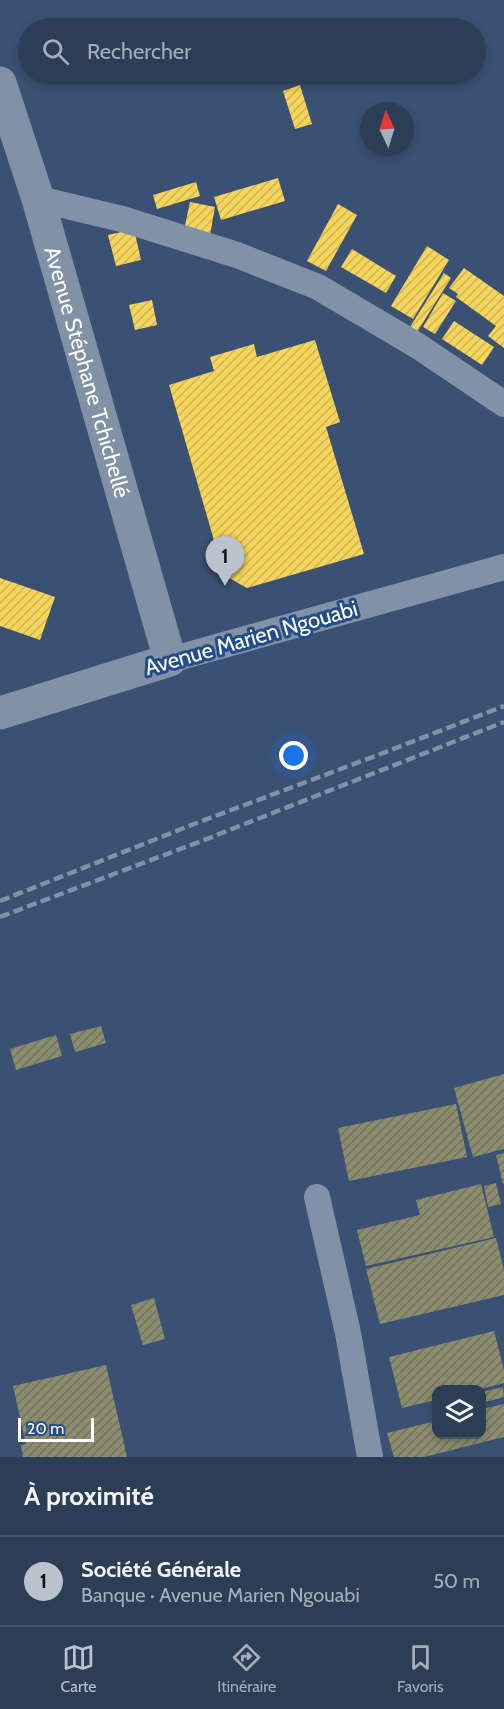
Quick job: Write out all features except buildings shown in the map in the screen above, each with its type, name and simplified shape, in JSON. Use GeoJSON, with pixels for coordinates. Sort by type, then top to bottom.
{"type":"FeatureCollection","features":[{"type":"Feature","properties":{"kind":"highway","name":"Avenue Stéphane Tchichellé"},"geometry":{"type":"LineString","coordinates":[[0,83],[7,130],[38,200],[170,660]]}},
{"type":"Feature","properties":{"kind":"highway","name":"Avenue Marien Ngouabi"},"geometry":{"type":"LineString","coordinates":[[0,713],[170,660]]}},
{"type":"Feature","properties":{"kind":"street"},"geometry":{"type":"LineString","coordinates":[[38,200],[122,219],[237,255],[318,288],[418,346],[504,404]]}},
{"type":"Feature","properties":{"kind":"street","name":"Avenue Marien Ngouabi"},"geometry":{"type":"LineString","coordinates":[[170,660],[504,567]]}},
{"type":"Feature","properties":{"kind":"street"},"geometry":{"type":"LineString","coordinates":[[317,1197],[348,1333],[370,1457]]}},
{"type":"Feature","properties":{"kind":"railway"},"geometry":{"type":"LineString","coordinates":[[0,901],[194,824],[504,706]]}},
{"type":"Feature","properties":{"kind":"railway"},"geometry":{"type":"LineString","coordinates":[[0,917],[504,722]]}},
{"type":"Feature","properties":{"kind":"place","name":"Société Générale"},"geometry":{"type":"Point","coordinates":[225,586]}}]}
